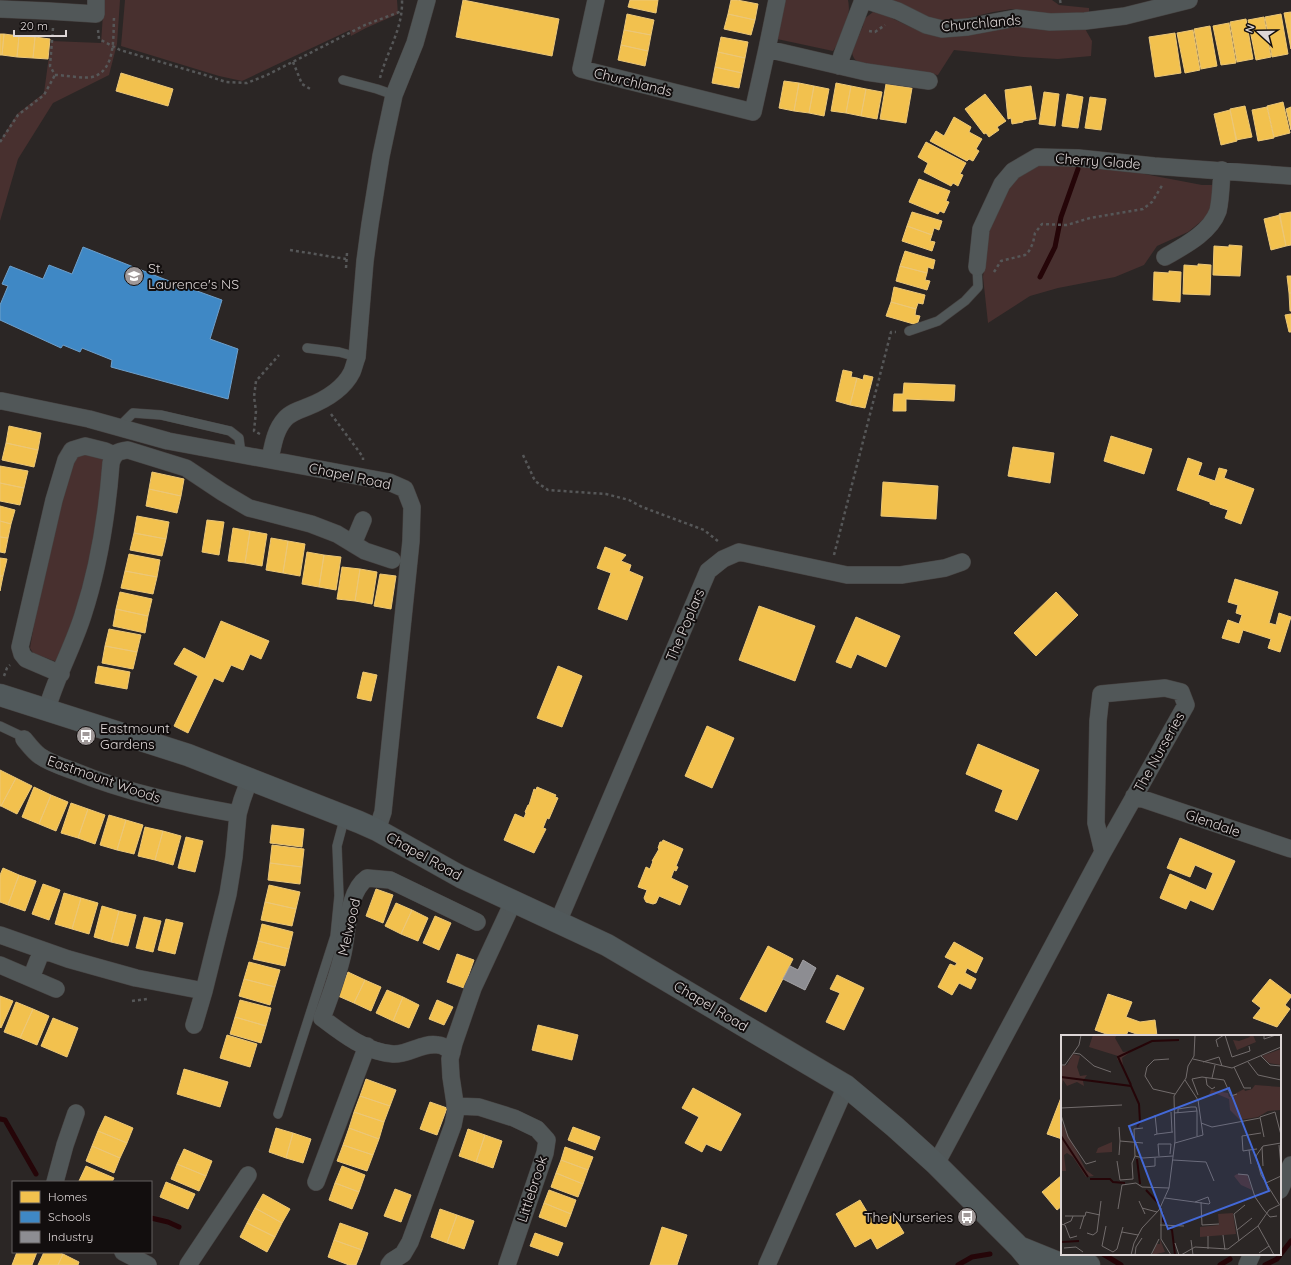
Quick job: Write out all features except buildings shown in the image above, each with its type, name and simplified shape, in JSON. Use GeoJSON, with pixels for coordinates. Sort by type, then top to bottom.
{"type":"FeatureCollection","features":[{"type":"Feature","properties":{"kind":"street"},"geometry":{"type":"LineString","coordinates":[[270,459],[278,429],[286,418],[297,411],[332,395],[352,372],[357,357],[365,261],[381,156],[397,88],[415,43],[427,0]]}},
{"type":"Feature","properties":{"kind":"street","name":"Churchlands"},"geometry":{"type":"LineString","coordinates":[[596,0],[582,69],[753,112],[767,49]]}},
{"type":"Feature","properties":{"kind":"street"},"geometry":{"type":"LineString","coordinates":[[777,0],[767,49],[866,72],[929,81]]}},
{"type":"Feature","properties":{"kind":"street","name":"Churchlands"},"geometry":{"type":"LineString","coordinates":[[839,66],[864,0],[898,11],[926,25],[942,29],[968,27],[1016,18],[1050,22],[1085,22],[1125,16],[1189,0]]}},
{"type":"Feature","properties":{"kind":"street"},"geometry":{"type":"LineString","coordinates":[[0,9],[54,11],[96,7]]}},
{"type":"Feature","properties":{"kind":"street","name":"Cherry Glade"},"geometry":{"type":"LineString","coordinates":[[977,267],[981,230],[1002,184],[1013,171],[1037,158],[1078,158],[1291,176]]}},
{"type":"Feature","properties":{"kind":"street"},"geometry":{"type":"LineString","coordinates":[[1165,257],[1189,243],[1206,230],[1218,211],[1222,170]]}},
{"type":"Feature","properties":{"kind":"street","name":"Chapel Road"},"geometry":{"type":"LineString","coordinates":[[0,401],[89,419],[168,441],[389,482],[405,489],[412,507],[411,541],[383,812],[377,830],[512,902],[607,945],[846,1086],[936,1164],[1019,1247],[1034,1265]]}},
{"type":"Feature","properties":{"kind":"street"},"geometry":{"type":"LineString","coordinates":[[61,674],[26,659],[22,654],[20,647],[54,500],[66,460],[72,450],[85,446],[114,455]]}},
{"type":"Feature","properties":{"kind":"street"},"geometry":{"type":"LineString","coordinates":[[47,709],[83,616],[100,550],[111,463],[114,455],[120,450],[128,450],[186,468],[222,492],[250,508],[311,524],[337,534],[365,551],[392,560]]}},
{"type":"Feature","properties":{"kind":"street"},"geometry":{"type":"LineString","coordinates":[[353,544],[363,520]]}},
{"type":"Feature","properties":{"kind":"street"},"geometry":{"type":"LineString","coordinates":[[733,554],[739,552],[847,575],[901,575],[944,568],[962,562]]}},
{"type":"Feature","properties":{"kind":"street","name":"The Poplars"},"geometry":{"type":"LineString","coordinates":[[558,922],[708,571],[723,559],[733,554]]}},
{"type":"Feature","properties":{"kind":"street","name":"The Nurseries"},"geometry":{"type":"LineString","coordinates":[[936,1164],[1103,852],[1186,705],[1181,692],[1165,688],[1101,694],[1098,721],[1096,823],[1103,852]]}},
{"type":"Feature","properties":{"kind":"street"},"geometry":{"type":"LineString","coordinates":[[0,695],[188,755],[250,778],[377,830]]}},
{"type":"Feature","properties":{"kind":"street","name":"Eastmount Woods"},"geometry":{"type":"LineString","coordinates":[[24,739],[41,757],[119,787],[158,799],[238,814]]}},
{"type":"Feature","properties":{"kind":"street"},"geometry":{"type":"LineString","coordinates":[[194,1025],[228,894],[234,857],[238,814],[250,778]]}},
{"type":"Feature","properties":{"kind":"street","name":"Glendale"},"geometry":{"type":"LineString","coordinates":[[1134,796],[1291,849]]}},
{"type":"Feature","properties":{"kind":"street","name":"Melwood"},"geometry":{"type":"LineString","coordinates":[[452,1052],[439,1045],[424,1045],[408,1052],[394,1054],[379,1051],[353,1041],[322,1018],[343,954],[352,902],[361,883],[367,878],[390,880],[477,922]]}},
{"type":"Feature","properties":{"kind":"street"},"geometry":{"type":"LineString","coordinates":[[399,1263],[410,1242],[453,1124],[455,1106],[450,1059],[459,1026],[473,988],[512,902]]}},
{"type":"Feature","properties":{"kind":"street"},"geometry":{"type":"LineString","coordinates":[[0,935],[68,959],[136,978],[204,991]]}},
{"type":"Feature","properties":{"kind":"street"},"geometry":{"type":"LineString","coordinates":[[31,978],[42,950]]}},
{"type":"Feature","properties":{"kind":"street"},"geometry":{"type":"LineString","coordinates":[[0,965],[56,989]]}},
{"type":"Feature","properties":{"kind":"street"},"geometry":{"type":"LineString","coordinates":[[316,1182],[367,1046]]}},
{"type":"Feature","properties":{"kind":"street"},"geometry":{"type":"LineString","coordinates":[[767,1265],[846,1086]]}},
{"type":"Feature","properties":{"kind":"street","name":"Littlebrook"},"geometry":{"type":"LineString","coordinates":[[455,1106],[479,1107],[514,1118],[537,1129],[547,1140],[545,1153],[507,1265]]}},
{"type":"Feature","properties":{"kind":"street"},"geometry":{"type":"LineString","coordinates":[[55,1181],[76,1112]]}},
{"type":"Feature","properties":{"kind":"street"},"geometry":{"type":"LineString","coordinates":[[1281,1188],[1291,1165]]}},
{"type":"Feature","properties":{"kind":"street"},"geometry":{"type":"LineString","coordinates":[[181,1265],[188,1265],[248,1175]]}},
{"type":"Feature","properties":{"kind":"street","name":"Chapel Road"},"geometry":{"type":"LineString","coordinates":[[1019,1247],[1062,1265]]}},
{"type":"Feature","properties":{"kind":"street"},"geometry":{"type":"LineString","coordinates":[[125,1253],[148,1265]]}},
{"type":"Feature","properties":{"kind":"street"},"geometry":{"type":"LineString","coordinates":[[1248,1265],[1252,1255]]}},
{"type":"Feature","properties":{"kind":"street"},"geometry":{"type":"LineString","coordinates":[[1062,1265],[1071,1262],[1080,1262],[1089,1265]]}},
{"type":"Feature","properties":{"kind":"lane"},"geometry":{"type":"LineString","coordinates":[[343,80],[377,89],[397,88]]}},
{"type":"Feature","properties":{"kind":"lane"},"geometry":{"type":"LineString","coordinates":[[909,331],[938,321],[965,301],[978,287],[977,267]]}},
{"type":"Feature","properties":{"kind":"lane"},"geometry":{"type":"LineString","coordinates":[[307,348],[339,352],[357,357]]}},
{"type":"Feature","properties":{"kind":"lane"},"geometry":{"type":"LineString","coordinates":[[119,427],[133,413],[161,415],[230,431],[238,438],[241,454]]}},
{"type":"Feature","properties":{"kind":"lane"},"geometry":{"type":"LineString","coordinates":[[0,726],[24,739]]}},
{"type":"Feature","properties":{"kind":"lane"},"geometry":{"type":"LineString","coordinates":[[278,1114],[335,936],[339,896],[337,846],[345,816]]}},
{"type":"Feature","properties":{"kind":"path"},"geometry":{"type":"LineString","coordinates":[[96,7],[99,39],[112,46],[127,52],[226,82],[247,83],[267,75],[365,25],[402,11]]}},
{"type":"Feature","properties":{"kind":"path"},"geometry":{"type":"LineString","coordinates":[[54,11],[50,66],[55,75]]}},
{"type":"Feature","properties":{"kind":"path"},"geometry":{"type":"LineString","coordinates":[[55,75],[92,77],[104,70],[111,53],[114,15]]}},
{"type":"Feature","properties":{"kind":"path"},"geometry":{"type":"LineString","coordinates":[[868,31],[875,32],[883,27],[888,21]]}},
{"type":"Feature","properties":{"kind":"path"},"geometry":{"type":"LineString","coordinates":[[293,62],[302,84],[312,90]]}},
{"type":"Feature","properties":{"kind":"path"},"geometry":{"type":"LineString","coordinates":[[0,142],[18,115],[44,95],[55,75]]}},
{"type":"Feature","properties":{"kind":"path"},"geometry":{"type":"LineString","coordinates":[[978,287],[985,286],[991,279],[1001,261],[1024,256],[1029,251],[1033,243],[1035,233],[1042,224],[1067,225],[1090,218],[1143,209],[1152,202],[1160,190],[1166,178],[1168,166]]}},
{"type":"Feature","properties":{"kind":"path"},"geometry":{"type":"LineString","coordinates":[[290,250],[346,259]]}},
{"type":"Feature","properties":{"kind":"path"},"geometry":{"type":"LineString","coordinates":[[834,554],[891,332],[909,331]]}},
{"type":"Feature","properties":{"kind":"path"},"geometry":{"type":"LineString","coordinates":[[274,442],[254,431],[256,411],[254,397],[256,381],[279,355]]}},
{"type":"Feature","properties":{"kind":"path"},"geometry":{"type":"LineString","coordinates":[[330,413],[363,457],[361,477]]}},
{"type":"Feature","properties":{"kind":"path"},"geometry":{"type":"LineString","coordinates":[[522,455],[535,481],[548,490],[606,494],[629,500],[642,507],[704,530],[733,554]]}},
{"type":"Feature","properties":{"kind":"shaded area"},"geometry":{"type":"Polygon","coordinates":[[[104,0],[120,0],[117,44],[109,75],[53,103],[18,159],[0,221],[0,141],[17,114],[44,93],[51,41],[101,43],[104,0]]]}},
{"type":"Feature","properties":{"kind":"shaded area"},"geometry":{"type":"Polygon","coordinates":[[[125,0],[397,0],[398,14],[351,36],[350,30],[242,81],[219,76],[121,46],[125,0]]]}},
{"type":"Feature","properties":{"kind":"shaded area"},"geometry":{"type":"Polygon","coordinates":[[[783,0],[848,0],[849,14],[840,40],[833,51],[777,39],[783,0]]]}},
{"type":"Feature","properties":{"kind":"shaded area"},"geometry":{"type":"Polygon","coordinates":[[[889,0],[1052,0],[1059,5],[1089,8],[1089,17],[1048,16],[1040,12],[1012,9],[955,21],[937,20],[926,17],[889,0]]]}},
{"type":"Feature","properties":{"kind":"shaded area"},"geometry":{"type":"Polygon","coordinates":[[[873,12],[883,14],[917,30],[1011,23],[1084,27],[1092,41],[1091,56],[1058,59],[954,50],[938,75],[865,65],[856,60],[852,51],[863,26],[864,19],[873,12]]]}},
{"type":"Feature","properties":{"kind":"shaded area"},"geometry":{"type":"Polygon","coordinates":[[[1034,163],[1097,165],[1202,185],[1216,185],[1209,215],[1188,232],[1157,246],[1144,265],[1115,277],[1058,288],[1030,296],[988,323],[983,277],[988,230],[1006,187],[1034,163]]]}},
{"type":"Feature","properties":{"kind":"shaded area"},"geometry":{"type":"Polygon","coordinates":[[[80,454],[100,457],[106,462],[89,575],[57,662],[33,653],[30,648],[40,593],[57,520],[73,465],[80,454]]]}},
{"type":"Feature","properties":{"kind":"waterway"},"geometry":{"type":"LineString","coordinates":[[1040,277],[1055,247],[1061,217],[1078,169]]}},
{"type":"Feature","properties":{"kind":"waterway"},"geometry":{"type":"LineString","coordinates":[[0,1119],[5,1120],[36,1174]]}},
{"type":"Feature","properties":{"kind":"waterway"},"geometry":{"type":"LineString","coordinates":[[152,1218],[168,1222],[179,1227]]}},
{"type":"Feature","properties":{"kind":"waterway"},"geometry":{"type":"LineString","coordinates":[[1281,1254],[1291,1241]]}},
{"type":"Feature","properties":{"kind":"waterway"},"geometry":{"type":"LineString","coordinates":[[958,1265],[972,1257],[990,1254]]}},
{"type":"Feature","properties":{"kind":"waterway"},"geometry":{"type":"LineString","coordinates":[[1105,1255],[1121,1265]]}},
{"type":"Feature","properties":{"kind":"waterway"},"geometry":{"type":"LineString","coordinates":[[1265,1265],[1277,1259],[1280,1255]]}},
{"type":"Feature","properties":{"kind":"waterway"},"geometry":{"type":"LineString","coordinates":[[1220,1265],[1230,1259]]}},
{"type":"Feature","properties":{"kind":"place","name":"St. Laurence's NS"},"geometry":{"type":"Point","coordinates":[134,276]}},
{"type":"Feature","properties":{"kind":"place","name":"Eastmount Gardens"},"geometry":{"type":"Point","coordinates":[86,736]}},
{"type":"Feature","properties":{"kind":"place","name":"The Nurseries"},"geometry":{"type":"Point","coordinates":[967,1217]}}]}
